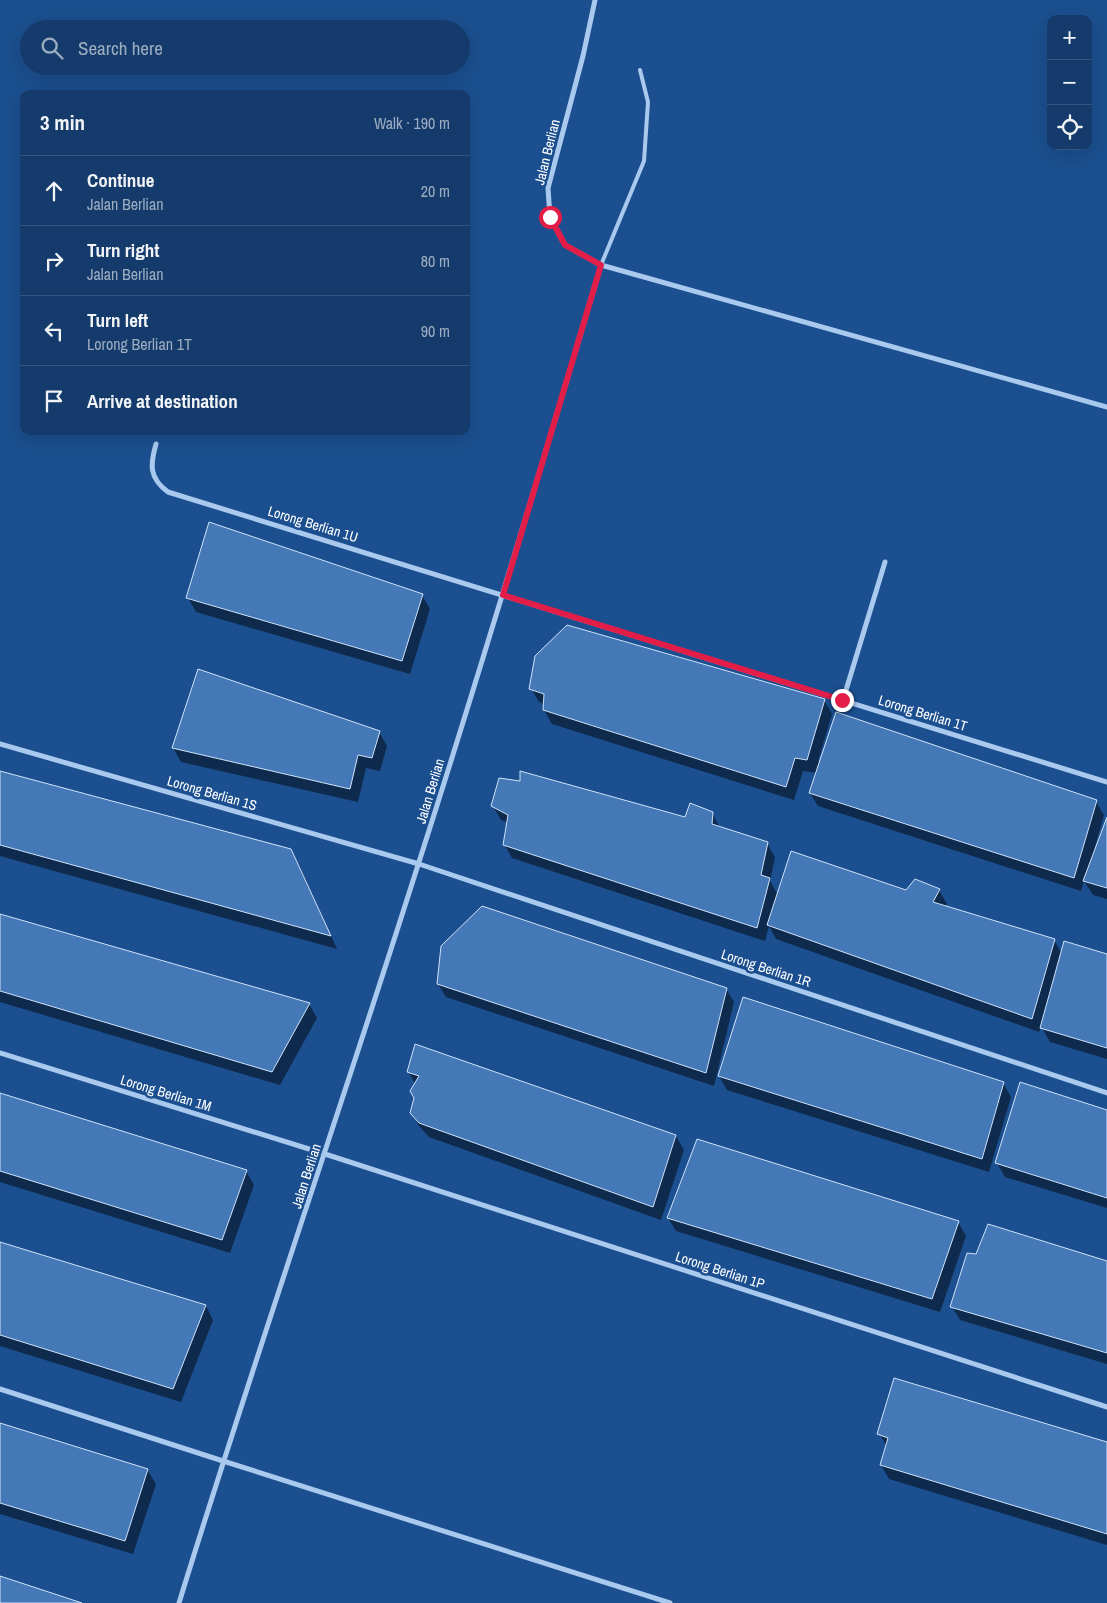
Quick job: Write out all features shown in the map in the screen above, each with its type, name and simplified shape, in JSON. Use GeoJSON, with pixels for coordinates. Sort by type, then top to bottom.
{"type":"FeatureCollection","features":[{"type":"Feature","properties":{"kind":"street","name":"Jalan Berlian"},"geometry":{"type":"LineString","coordinates":[[179,1603],[223,1461],[419,864],[503,595],[601,265],[565,245],[550,217],[548,188],[583,56],[595,0]]}},
{"type":"Feature","properties":{"kind":"street"},"geometry":{"type":"LineString","coordinates":[[601,265],[1107,407]]}},
{"type":"Feature","properties":{"kind":"street","name":"Lorong Berlian 1U"},"geometry":{"type":"LineString","coordinates":[[156,444],[151,467],[156,480],[168,492],[503,595]]}},
{"type":"Feature","properties":{"kind":"street"},"geometry":{"type":"LineString","coordinates":[[842,700],[885,562]]}},
{"type":"Feature","properties":{"kind":"street","name":"Lorong Berlian 1T"},"geometry":{"type":"LineString","coordinates":[[503,595],[1107,782]]}},
{"type":"Feature","properties":{"kind":"street","name":"Lorong Berlian 1S"},"geometry":{"type":"LineString","coordinates":[[0,744],[419,864]]}},
{"type":"Feature","properties":{"kind":"street","name":"Lorong Berlian 1R"},"geometry":{"type":"LineString","coordinates":[[419,864],[1107,1093]]}},
{"type":"Feature","properties":{"kind":"street","name":"Lorong Berlian 1M"},"geometry":{"type":"LineString","coordinates":[[0,1053],[325,1154]]}},
{"type":"Feature","properties":{"kind":"street","name":"Lorong Berlian 1P"},"geometry":{"type":"LineString","coordinates":[[325,1154],[1107,1407]]}},
{"type":"Feature","properties":{"kind":"street"},"geometry":{"type":"LineString","coordinates":[[0,1388],[670,1603]]}},
{"type":"Feature","properties":{"kind":"lane"},"geometry":{"type":"LineString","coordinates":[[601,265],[644,161],[648,102],[640,70]]}},
{"type":"Feature","properties":{"kind":"building"},"geometry":{"type":"Polygon","coordinates":[[[209,522],[423,594],[402,661],[186,598],[209,522]]]}},
{"type":"Feature","properties":{"kind":"building"},"geometry":{"type":"Polygon","coordinates":[[[567,625],[825,699],[807,760],[795,758],[786,787],[543,710],[544,694],[529,689],[535,656],[567,625]]]}},
{"type":"Feature","properties":{"kind":"building"},"geometry":{"type":"Polygon","coordinates":[[[198,669],[380,731],[372,758],[358,755],[350,789],[172,748],[198,669]]]}},
{"type":"Feature","properties":{"kind":"building"},"geometry":{"type":"Polygon","coordinates":[[[836,712],[1097,800],[1074,878],[809,793],[836,712]]]}},
{"type":"Feature","properties":{"kind":"building"},"geometry":{"type":"Polygon","coordinates":[[[0,771],[291,849],[331,936],[0,845],[0,771]]]}},
{"type":"Feature","properties":{"kind":"building"},"geometry":{"type":"Polygon","coordinates":[[[520,771],[685,817],[690,803],[713,812],[712,824],[768,842],[761,875],[770,878],[757,928],[503,845],[508,815],[491,806],[499,778],[520,781],[520,771]]]}},
{"type":"Feature","properties":{"kind":"building"},"geometry":{"type":"Polygon","coordinates":[[[1107,817],[1107,888],[1083,881],[1107,817]]]}},
{"type":"Feature","properties":{"kind":"building"},"geometry":{"type":"Polygon","coordinates":[[[791,851],[906,890],[915,879],[940,889],[933,902],[1055,939],[1032,1019],[767,925],[791,851]]]}},
{"type":"Feature","properties":{"kind":"building"},"geometry":{"type":"Polygon","coordinates":[[[482,906],[727,988],[706,1073],[437,984],[441,946],[482,906]]]}},
{"type":"Feature","properties":{"kind":"building"},"geometry":{"type":"Polygon","coordinates":[[[0,914],[310,1003],[272,1072],[0,991],[0,914]]]}},
{"type":"Feature","properties":{"kind":"building"},"geometry":{"type":"Polygon","coordinates":[[[1064,941],[1107,954],[1107,1048],[1040,1028],[1064,941]]]}},
{"type":"Feature","properties":{"kind":"building"},"geometry":{"type":"Polygon","coordinates":[[[743,997],[1004,1082],[982,1159],[718,1076],[743,997]]]}},
{"type":"Feature","properties":{"kind":"building"},"geometry":{"type":"Polygon","coordinates":[[[415,1044],[676,1135],[653,1207],[419,1123],[410,1113],[414,1098],[410,1091],[419,1076],[407,1072],[415,1044]]]}},
{"type":"Feature","properties":{"kind":"building"},"geometry":{"type":"Polygon","coordinates":[[[1020,1082],[1107,1110],[1107,1198],[995,1163],[1020,1082]]]}},
{"type":"Feature","properties":{"kind":"building"},"geometry":{"type":"Polygon","coordinates":[[[0,1093],[247,1170],[222,1240],[0,1171],[0,1093]]]}},
{"type":"Feature","properties":{"kind":"building"},"geometry":{"type":"Polygon","coordinates":[[[697,1139],[959,1221],[932,1299],[667,1218],[697,1139]]]}},
{"type":"Feature","properties":{"kind":"building"},"geometry":{"type":"Polygon","coordinates":[[[988,1224],[1107,1261],[1107,1353],[950,1307],[967,1253],[976,1254],[988,1224]]]}},
{"type":"Feature","properties":{"kind":"building"},"geometry":{"type":"Polygon","coordinates":[[[0,1242],[206,1305],[173,1389],[0,1335],[0,1242]]]}},
{"type":"Feature","properties":{"kind":"building"},"geometry":{"type":"Polygon","coordinates":[[[894,1378],[1107,1442],[1107,1534],[880,1465],[888,1438],[877,1434],[894,1378]]]}},
{"type":"Feature","properties":{"kind":"building"},"geometry":{"type":"Polygon","coordinates":[[[0,1423],[148,1469],[125,1541],[0,1503],[0,1423]]]}},
{"type":"Feature","properties":{"kind":"building"},"geometry":{"type":"Polygon","coordinates":[[[0,1576],[82,1603],[0,1603],[0,1576]]]}},
{"type":"Feature","properties":{"kind":"route"},"geometry":{"type":"LineString","coordinates":[[550,217],[565,245],[601,265],[503,595],[842,700]]}}]}
